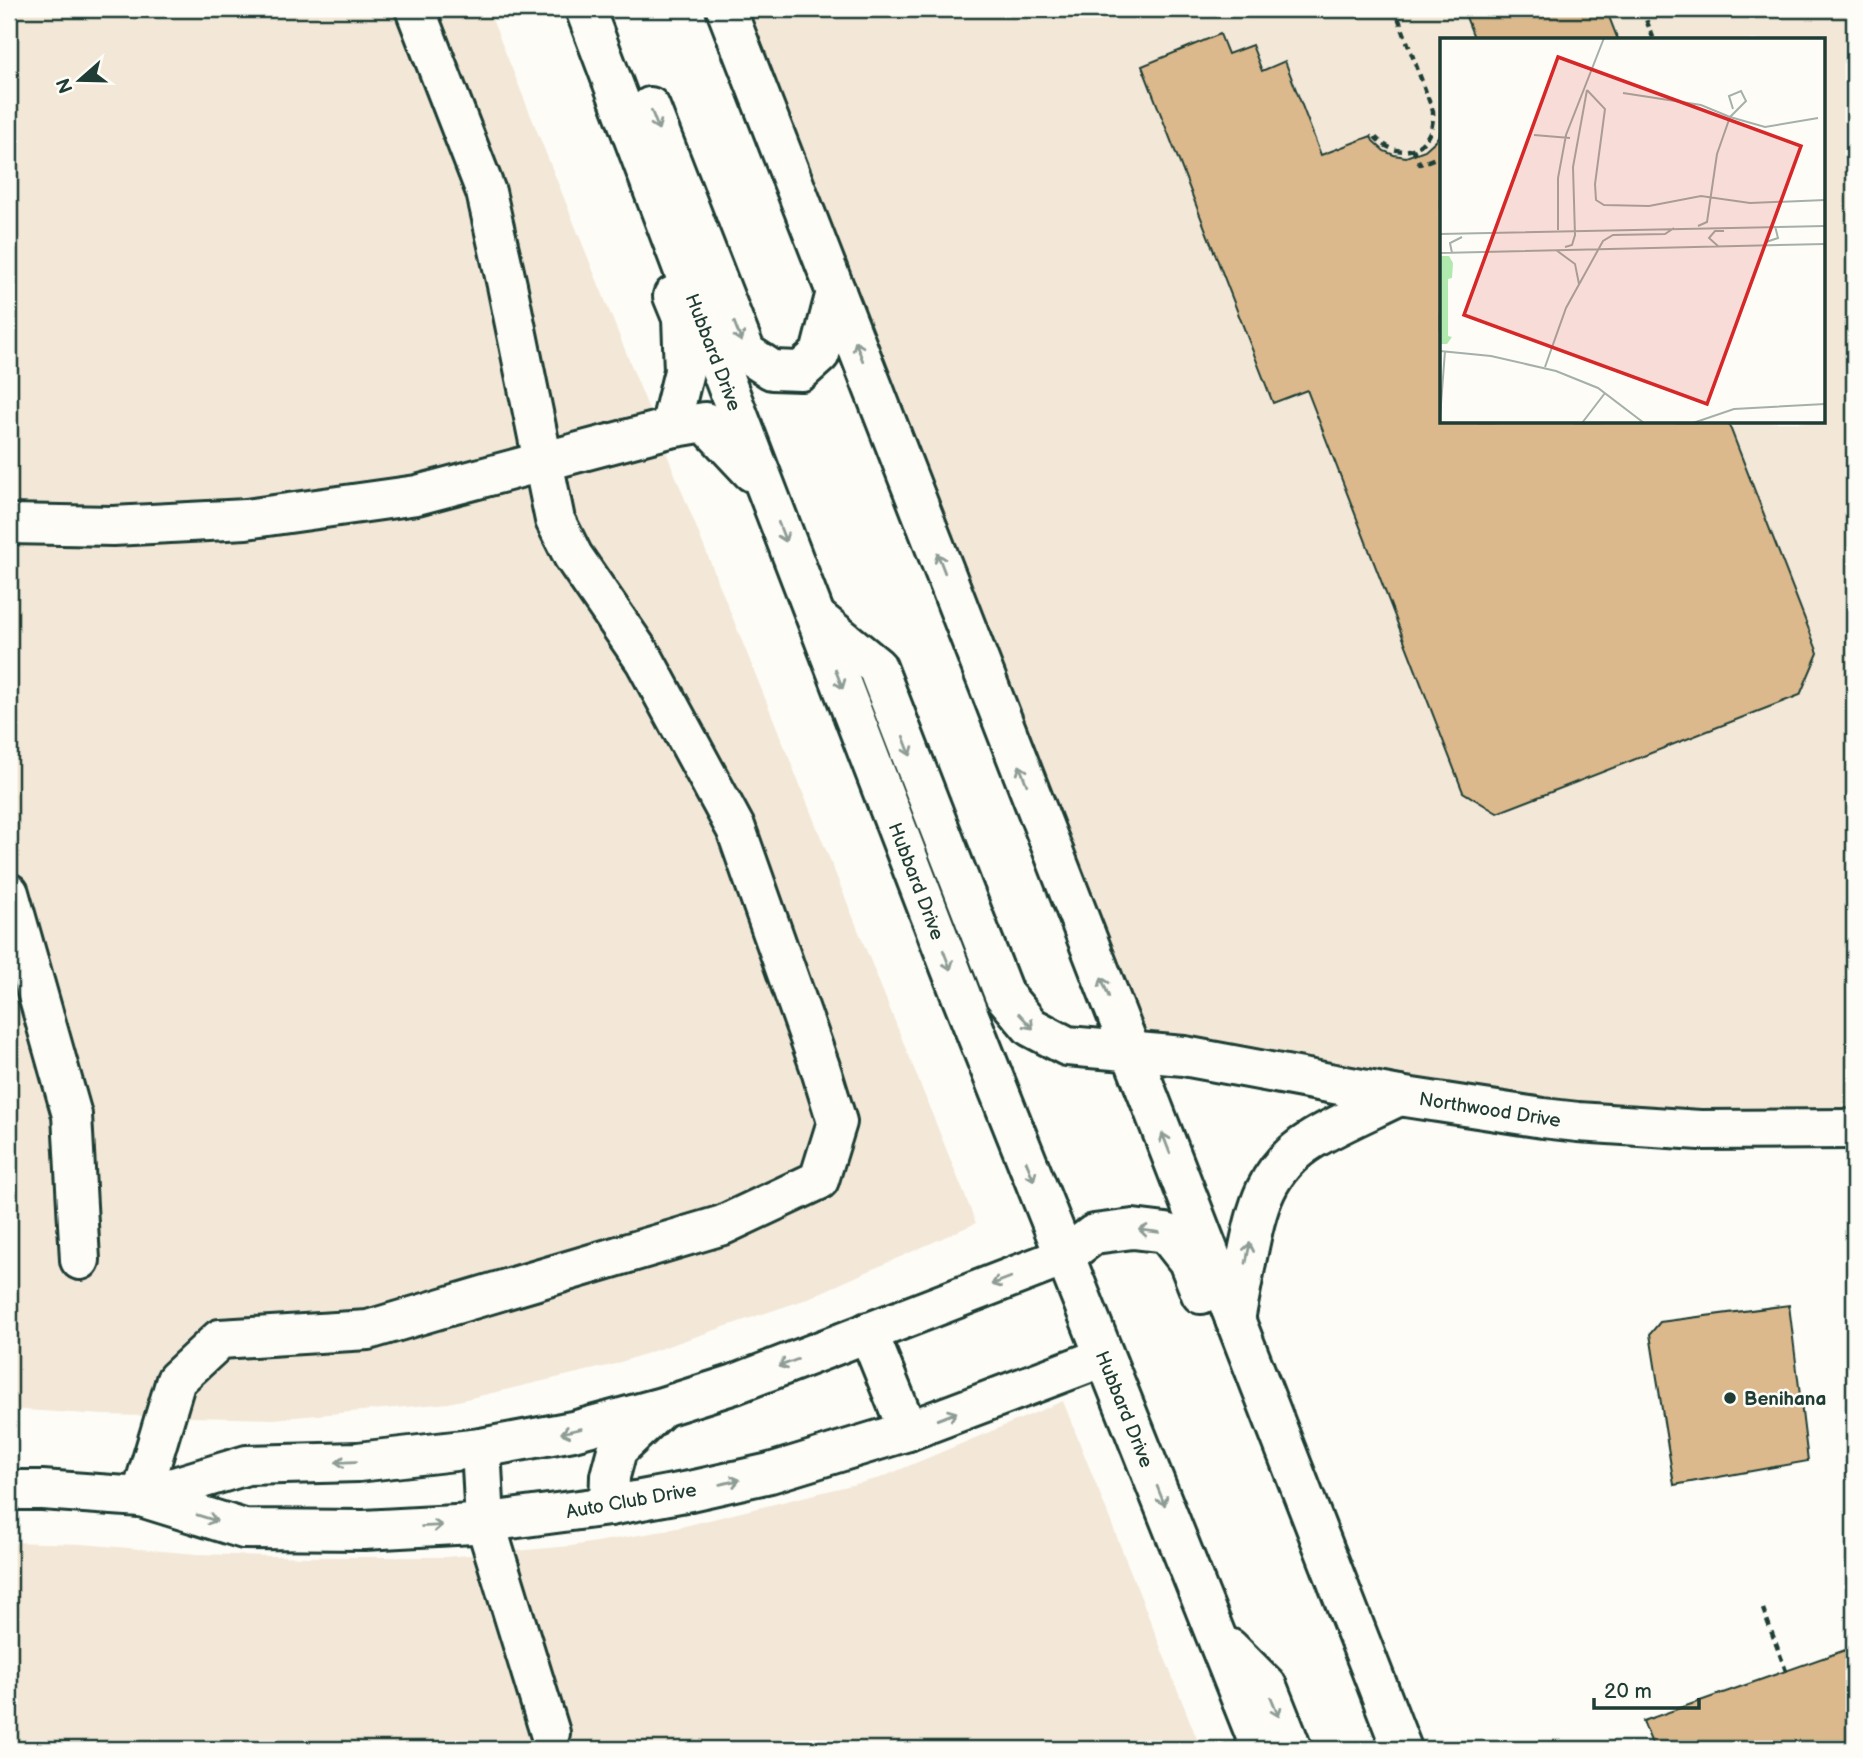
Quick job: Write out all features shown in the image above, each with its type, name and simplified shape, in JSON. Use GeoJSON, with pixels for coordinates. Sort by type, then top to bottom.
{"type":"FeatureCollection","features":[{"type":"Feature","properties":{"kind":"street"},"geometry":{"type":"LineString","coordinates":[[141,1497],[176,1380],[220,1339],[368,1329],[723,1225],[819,1180],[837,1122],[736,830],[645,661],[573,556],[555,520],[486,192],[415,9]]}},
{"type":"Feature","properties":{"kind":"street"},"geometry":{"type":"LineString","coordinates":[[563,9],[682,318],[684,371],[670,428]]}},
{"type":"Feature","properties":{"kind":"street","name":"Hubbard Drive"},"geometry":{"type":"LineString","coordinates":[[585,9],[814,615],[1064,1257],[1261,1749]]}},
{"type":"Feature","properties":{"kind":"street"},"geometry":{"type":"LineString","coordinates":[[698,9],[719,51],[759,96]]}},
{"type":"Feature","properties":{"kind":"street"},"geometry":{"type":"LineString","coordinates":[[726,9],[1402,1749]]}},
{"type":"Feature","properties":{"kind":"street"},"geometry":{"type":"LineString","coordinates":[[600,47],[645,94],[746,353],[772,370],[801,371],[820,354],[836,292]]}},
{"type":"Feature","properties":{"kind":"street"},"geometry":{"type":"LineString","coordinates":[[9,524],[113,526],[246,519],[417,495],[670,428],[705,422],[765,486]]}},
{"type":"Feature","properties":{"kind":"street","name":"Northwood Drive"},"geometry":{"type":"LineString","coordinates":[[814,615],[877,667],[1004,995],[1031,1027],[1067,1046],[1185,1056],[1399,1096],[1543,1118],[1700,1130],[1854,1129]]}},
{"type":"Feature","properties":{"kind":"street"},"geometry":{"type":"LineString","coordinates":[[9,893],[72,1115],[80,1260]]}},
{"type":"Feature","properties":{"kind":"street"},"geometry":{"type":"LineString","coordinates":[[1235,1320],[1256,1212],[1277,1171],[1311,1140],[1399,1096]]}},
{"type":"Feature","properties":{"kind":"street","name":"Auto Club Drive"},"geometry":{"type":"LineString","coordinates":[[141,1497],[247,1465],[358,1462],[481,1448],[573,1431],[735,1384],[1064,1257],[1094,1234],[1133,1229],[1166,1233],[1188,1261],[1320,1604],[1373,1675]]}},
{"type":"Feature","properties":{"kind":"street"},"geometry":{"type":"LineString","coordinates":[[868,1332],[908,1431]]}},
{"type":"Feature","properties":{"kind":"street","name":"Auto Club Drive"},"geometry":{"type":"LineString","coordinates":[[9,1490],[141,1497],[244,1529],[364,1530],[485,1522],[609,1506],[770,1473],[908,1431],[1104,1357]]}},
{"type":"Feature","properties":{"kind":"street"},"geometry":{"type":"LineString","coordinates":[[609,1506],[610,1476],[617,1450],[662,1407]]}},
{"type":"Feature","properties":{"kind":"street"},"geometry":{"type":"LineString","coordinates":[[481,1448],[485,1522],[550,1733]]}},
{"type":"Feature","properties":{"kind":"street"},"geometry":{"type":"LineString","coordinates":[[1217,1637],[1267,1686],[1292,1749]]}},
{"type":"Feature","properties":{"kind":"path"},"geometry":{"type":"LineString","coordinates":[[1375,137],[1390,149],[1402,152],[1425,141],[1432,131],[1433,111],[1395,9]]}},
{"type":"Feature","properties":{"kind":"path"},"geometry":{"type":"LineString","coordinates":[[1642,9],[1653,38]]}},
{"type":"Feature","properties":{"kind":"path"},"geometry":{"type":"LineString","coordinates":[[1413,149],[1420,164],[1440,156]]}},
{"type":"Feature","properties":{"kind":"path"},"geometry":{"type":"LineString","coordinates":[[1763,1609],[1786,1671]]}},
{"type":"Feature","properties":{"kind":"shaded area"},"geometry":{"type":"Polygon","coordinates":[[[9,9],[488,9],[976,1223],[804,1300],[612,1365],[449,1403],[274,1419],[103,1415],[9,1409],[9,9]]]}},
{"type":"Feature","properties":{"kind":"shaded area"},"geometry":{"type":"Polygon","coordinates":[[[726,9],[1854,9],[1854,1129],[1700,1130],[1130,1051],[726,9]]]}},
{"type":"Feature","properties":{"kind":"shaded area"},"geometry":{"type":"Polygon","coordinates":[[[1063,1401],[1201,1749],[9,1749],[9,1542],[83,1544],[197,1554],[311,1557],[445,1557],[571,1546],[664,1531],[880,1478],[1063,1401]]]}},
{"type":"Feature","properties":{"kind":"building"},"geometry":{"type":"Polygon","coordinates":[[[1463,9],[1606,9],[1617,38],[1474,38],[1463,9]]]}},
{"type":"Feature","properties":{"kind":"building"},"geometry":{"type":"Polygon","coordinates":[[[1220,34],[1228,54],[1252,45],[1262,71],[1285,61],[1321,155],[1371,136],[1384,151],[1406,157],[1425,150],[1440,133],[1440,424],[1729,424],[1818,653],[1800,695],[1497,813],[1463,792],[1307,390],[1273,403],[1142,66],[1220,34]]]}},
{"type":"Feature","properties":{"kind":"building","name":"Benihana"},"geometry":{"type":"Polygon","coordinates":[[[1789,1305],[1808,1461],[1674,1485],[1650,1334],[1660,1322],[1789,1305]]]}},
{"type":"Feature","properties":{"kind":"building"},"geometry":{"type":"Polygon","coordinates":[[[1854,1647],[1854,1748],[1654,1749],[1643,1721],[1854,1647]]]}},
{"type":"Feature","properties":{"kind":"place","name":"Benihana"},"geometry":{"type":"Point","coordinates":[1730,1398]}}]}
